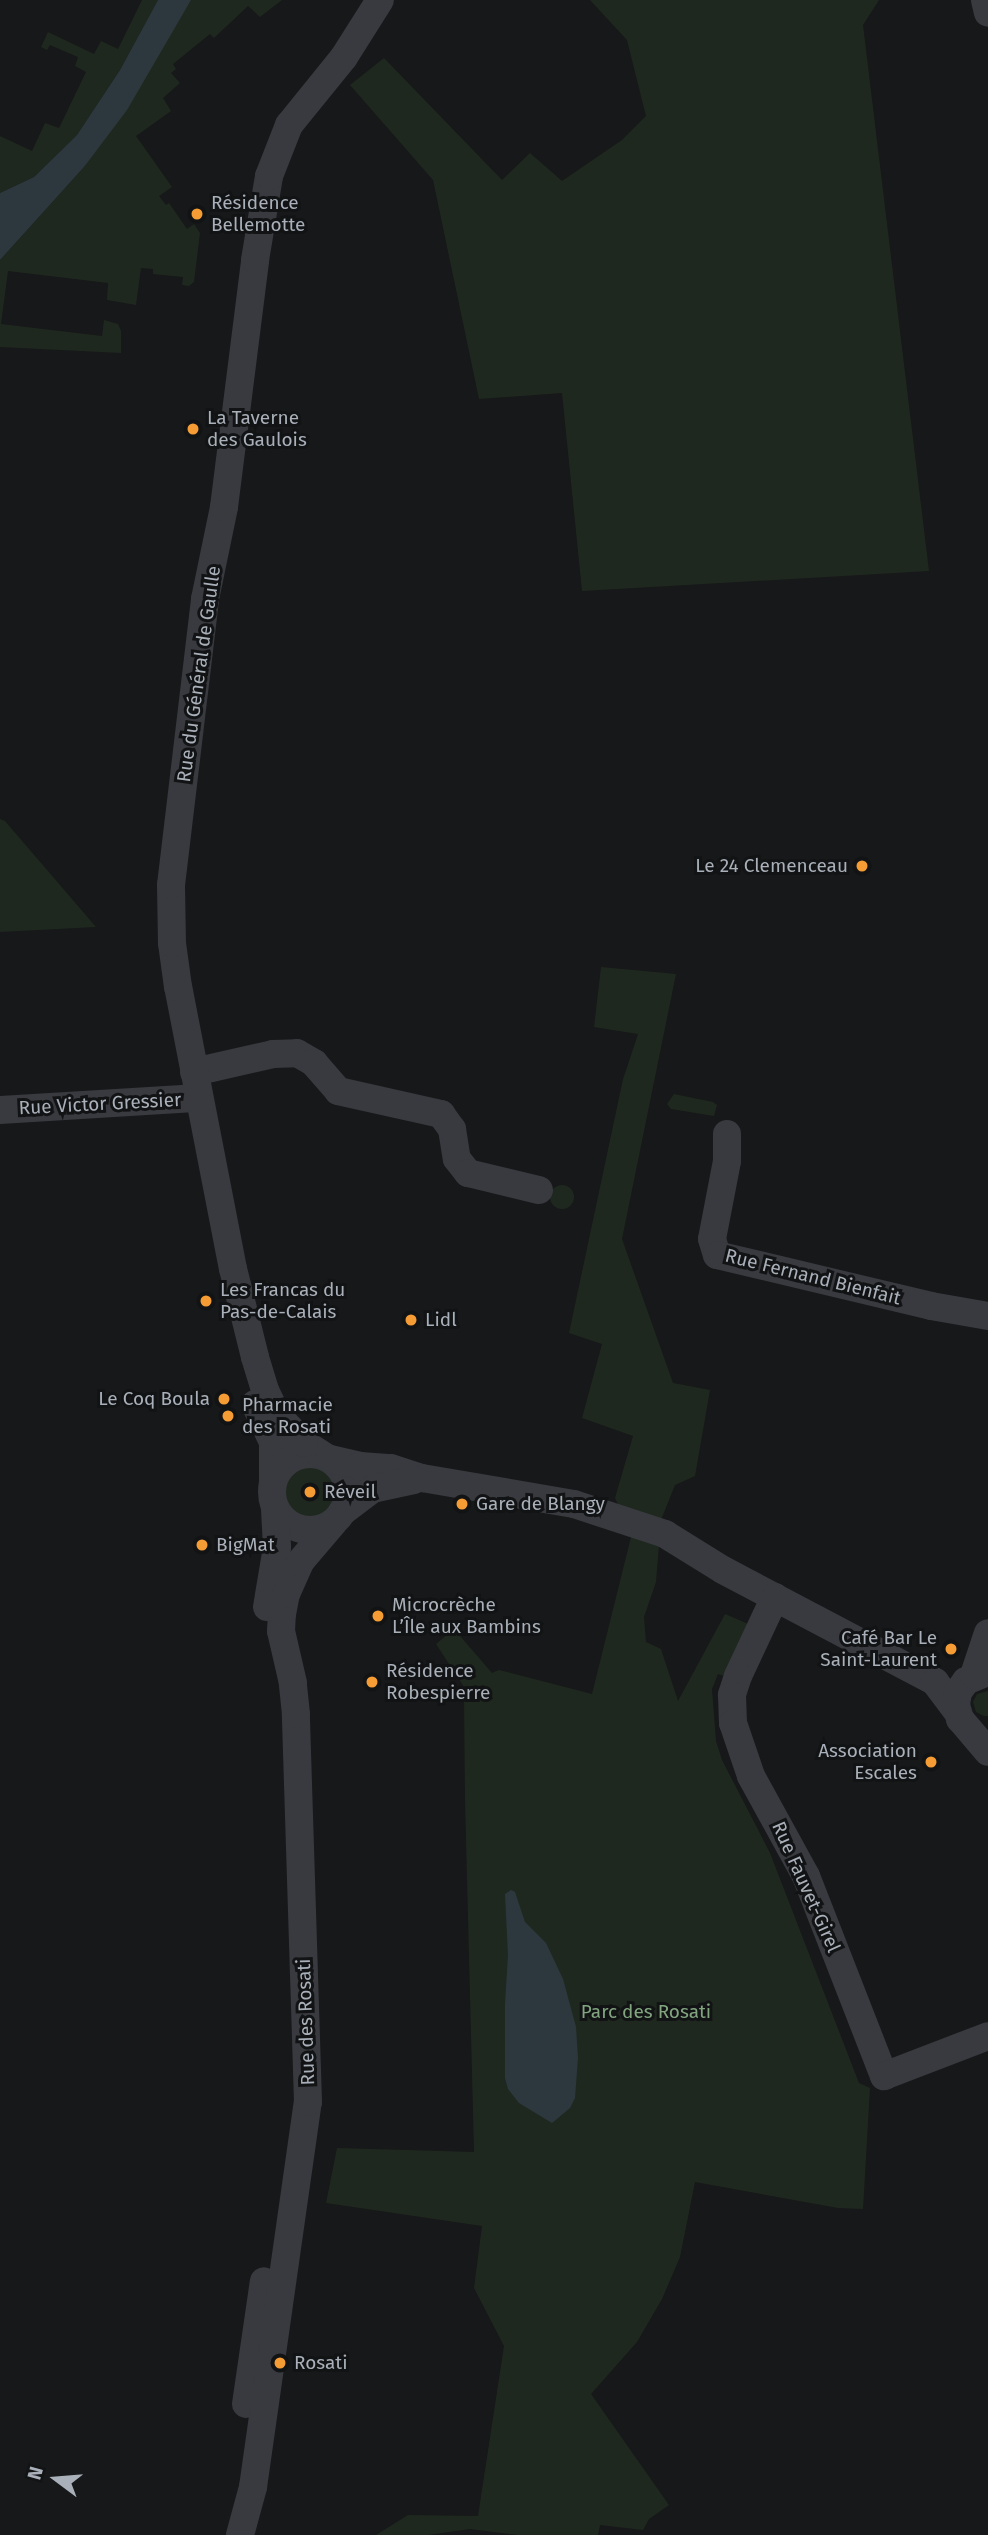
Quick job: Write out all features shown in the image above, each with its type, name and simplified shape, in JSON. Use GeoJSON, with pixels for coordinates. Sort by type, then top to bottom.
{"type":"FeatureCollection","features":[{"type":"Feature","properties":{"kind":"street","name":"Rue du Général de Gaulle"},"geometry":{"type":"LineString","coordinates":[[327,1458],[293,1432],[273,1408],[259,1373],[238,1295],[172,943],[172,864],[205,599],[224,507],[263,202],[271,165],[289,125],[344,57],[380,0]]}},
{"type":"Feature","properties":{"kind":"street"},"geometry":{"type":"LineString","coordinates":[[985,0],[988,13]]}},
{"type":"Feature","properties":{"kind":"street","name":"Rue Victor Gressier"},"geometry":{"type":"LineString","coordinates":[[0,1110],[197,1085],[273,1054],[297,1054],[314,1063],[338,1091],[441,1114],[452,1129],[457,1159],[468,1173],[539,1189]]}},
{"type":"Feature","properties":{"kind":"street","name":"Rue Fernand Bienfait"},"geometry":{"type":"LineString","coordinates":[[727,1134],[727,1161],[712,1239],[717,1255],[931,1306],[988,1316]]}},
{"type":"Feature","properties":{"kind":"street","name":"Rue du Général de Gaulle"},"geometry":{"type":"LineString","coordinates":[[238,1295],[249,1387],[275,1452],[273,1481]]}},
{"type":"Feature","properties":{"kind":"street"},"geometry":{"type":"LineString","coordinates":[[327,1458],[342,1471],[347,1482],[348,1495],[338,1517],[323,1528],[305,1530],[287,1523],[275,1509],[271,1492],[273,1481],[278,1470],[291,1458],[307,1453],[360,1466],[391,1468],[422,1479],[590,1507],[678,1540],[723,1570],[935,1682],[972,1725]]}},
{"type":"Feature","properties":{"kind":"street","name":"Rue des Rosati"},"geometry":{"type":"LineString","coordinates":[[240,2535],[253,2487],[308,2102],[296,1714],[293,1683],[281,1631],[285,1594],[300,1562],[338,1517],[372,1489],[422,1479]]}},
{"type":"Feature","properties":{"kind":"street","name":"Rue des Rosati"},"geometry":{"type":"LineString","coordinates":[[227,2535],[289,2104],[277,1714],[265,1640],[277,1547],[275,1509]]}},
{"type":"Feature","properties":{"kind":"street","name":"Rue Fauvet-Girel"},"geometry":{"type":"LineString","coordinates":[[775,1597],[737,1676],[733,1695],[733,1723],[751,1776],[806,1876],[884,2076],[988,2036]]}},
{"type":"Feature","properties":{"kind":"street"},"geometry":{"type":"LineString","coordinates":[[988,1633],[977,1675],[958,1692],[972,1725],[988,1752]]}},
{"type":"Feature","properties":{"kind":"street"},"geometry":{"type":"LineString","coordinates":[[935,1682],[977,1675]]}},
{"type":"Feature","properties":{"kind":"green space"},"geometry":{"type":"Polygon","coordinates":[[[142,0],[158,0],[120,70],[77,135],[34,177],[0,193],[0,136],[32,151],[45,123],[59,128],[86,72],[75,66],[78,57],[50,45],[47,50],[41,47],[48,32],[94,54],[101,41],[118,49],[142,0]]]}},
{"type":"Feature","properties":{"kind":"green space"},"geometry":{"type":"Polygon","coordinates":[[[191,0],[282,0],[260,17],[248,6],[214,38],[210,34],[173,64],[176,69],[171,73],[180,83],[163,98],[171,111],[136,136],[172,187],[159,196],[166,205],[169,203],[187,229],[194,224],[200,233],[194,282],[189,286],[182,285],[183,277],[153,274],[153,269],[141,268],[136,305],[107,300],[108,283],[8,271],[1,324],[102,336],[104,320],[118,324],[121,331],[121,353],[0,347],[0,260],[84,167],[191,0]]]}},
{"type":"Feature","properties":{"kind":"green space"},"geometry":{"type":"Polygon","coordinates":[[[590,0],[879,0],[863,25],[929,571],[582,591],[562,393],[479,399],[433,180],[350,85],[384,58],[502,180],[530,153],[562,181],[622,140],[646,116],[627,40],[590,0]]]}},
{"type":"Feature","properties":{"kind":"green space"},"geometry":{"type":"Polygon","coordinates":[[[0,819],[5,821],[96,927],[0,932],[0,819]]]}},
{"type":"Feature","properties":{"kind":"green space","name":"Parc des Rosati"},"geometry":{"type":"Polygon","coordinates":[[[601,967],[676,974],[622,1239],[673,1383],[710,1390],[695,1476],[675,1485],[661,1520],[656,1582],[644,1617],[646,1642],[661,1649],[678,1701],[725,1614],[753,1626],[727,1677],[718,1674],[712,1689],[716,1741],[722,1760],[770,1853],[859,2083],[870,2088],[863,2209],[838,2208],[695,2182],[680,2257],[662,2299],[637,2342],[591,2394],[669,2505],[649,2519],[643,2530],[600,2525],[598,2535],[518,2535],[470,2529],[428,2535],[376,2535],[408,2515],[478,2516],[504,2346],[474,2288],[482,2226],[326,2203],[337,2148],[474,2152],[465,1800],[464,1696],[468,1693],[436,1644],[454,1629],[492,1673],[499,1670],[592,1694],[632,1533],[615,1498],[633,1436],[582,1418],[602,1344],[569,1333],[623,1079],[638,1034],[594,1027],[601,967]]]}},
{"type":"Feature","properties":{"kind":"green space"},"geometry":{"type":"Polygon","coordinates":[[[674,1094],[713,1102],[717,1105],[714,1116],[671,1109],[667,1104],[674,1094]]]}},
{"type":"Feature","properties":{"kind":"green space"},"geometry":{"type":"Polygon","coordinates":[[[562,1185],[573,1192],[574,1197],[567,1208],[562,1209],[551,1202],[550,1197],[557,1186],[562,1185]]]}},
{"type":"Feature","properties":{"kind":"green space"},"geometry":{"type":"Polygon","coordinates":[[[310,1466],[320,1468],[328,1474],[334,1482],[334,1502],[328,1510],[320,1516],[310,1518],[300,1516],[292,1510],[286,1502],[284,1492],[286,1482],[292,1474],[300,1468],[310,1466]]]}},
{"type":"Feature","properties":{"kind":"green space"},"geometry":{"type":"Polygon","coordinates":[[[988,1691],[988,1716],[984,1716],[976,1712],[973,1702],[977,1694],[988,1691]]]}},
{"type":"Feature","properties":{"kind":"shaded area"},"geometry":{"type":"Polygon","coordinates":[[[158,0],[191,0],[127,110],[84,167],[0,260],[0,193],[34,177],[77,135],[120,70],[158,0]]]}},
{"type":"Feature","properties":{"kind":"shaded area"},"geometry":{"type":"Polygon","coordinates":[[[511,1890],[515,1892],[525,1922],[546,1943],[563,1979],[576,2027],[578,2058],[575,2098],[570,2108],[552,2123],[519,2103],[508,2089],[505,2078],[508,1955],[505,1894],[511,1890]]]}},
{"type":"Feature","properties":{"kind":"place","name":"Résidence Bellemotte"},"geometry":{"type":"Point","coordinates":[197,214]}},
{"type":"Feature","properties":{"kind":"place","name":"La Taverne des Gaulois"},"geometry":{"type":"Point","coordinates":[193,429]}},
{"type":"Feature","properties":{"kind":"place","name":"Le 24 Clemenceau"},"geometry":{"type":"Point","coordinates":[862,866]}},
{"type":"Feature","properties":{"kind":"place","name":"Les Francas du Pas-de-Calais"},"geometry":{"type":"Point","coordinates":[206,1301]}},
{"type":"Feature","properties":{"kind":"place","name":"Lidl"},"geometry":{"type":"Point","coordinates":[411,1320]}},
{"type":"Feature","properties":{"kind":"place","name":"Le Coq Boula"},"geometry":{"type":"Point","coordinates":[224,1399]}},
{"type":"Feature","properties":{"kind":"place","name":"Pharmacie des Rosati"},"geometry":{"type":"Point","coordinates":[228,1416]}},
{"type":"Feature","properties":{"kind":"place","name":"Réveil"},"geometry":{"type":"Point","coordinates":[310,1492]}},
{"type":"Feature","properties":{"kind":"place","name":"Gare de Blangy"},"geometry":{"type":"Point","coordinates":[462,1504]}},
{"type":"Feature","properties":{"kind":"place","name":"BigMat"},"geometry":{"type":"Point","coordinates":[202,1545]}},
{"type":"Feature","properties":{"kind":"place","name":"Microcrèche L’Île aux Bambins"},"geometry":{"type":"Point","coordinates":[378,1616]}},
{"type":"Feature","properties":{"kind":"place","name":"Café Bar Le Saint-Laurent"},"geometry":{"type":"Point","coordinates":[951,1649]}},
{"type":"Feature","properties":{"kind":"place","name":"Résidence Robespierre"},"geometry":{"type":"Point","coordinates":[372,1682]}},
{"type":"Feature","properties":{"kind":"place","name":"Association Escales"},"geometry":{"type":"Point","coordinates":[931,1762]}},
{"type":"Feature","properties":{"kind":"place","name":"Rosati"},"geometry":{"type":"Point","coordinates":[280,2363]}}]}
